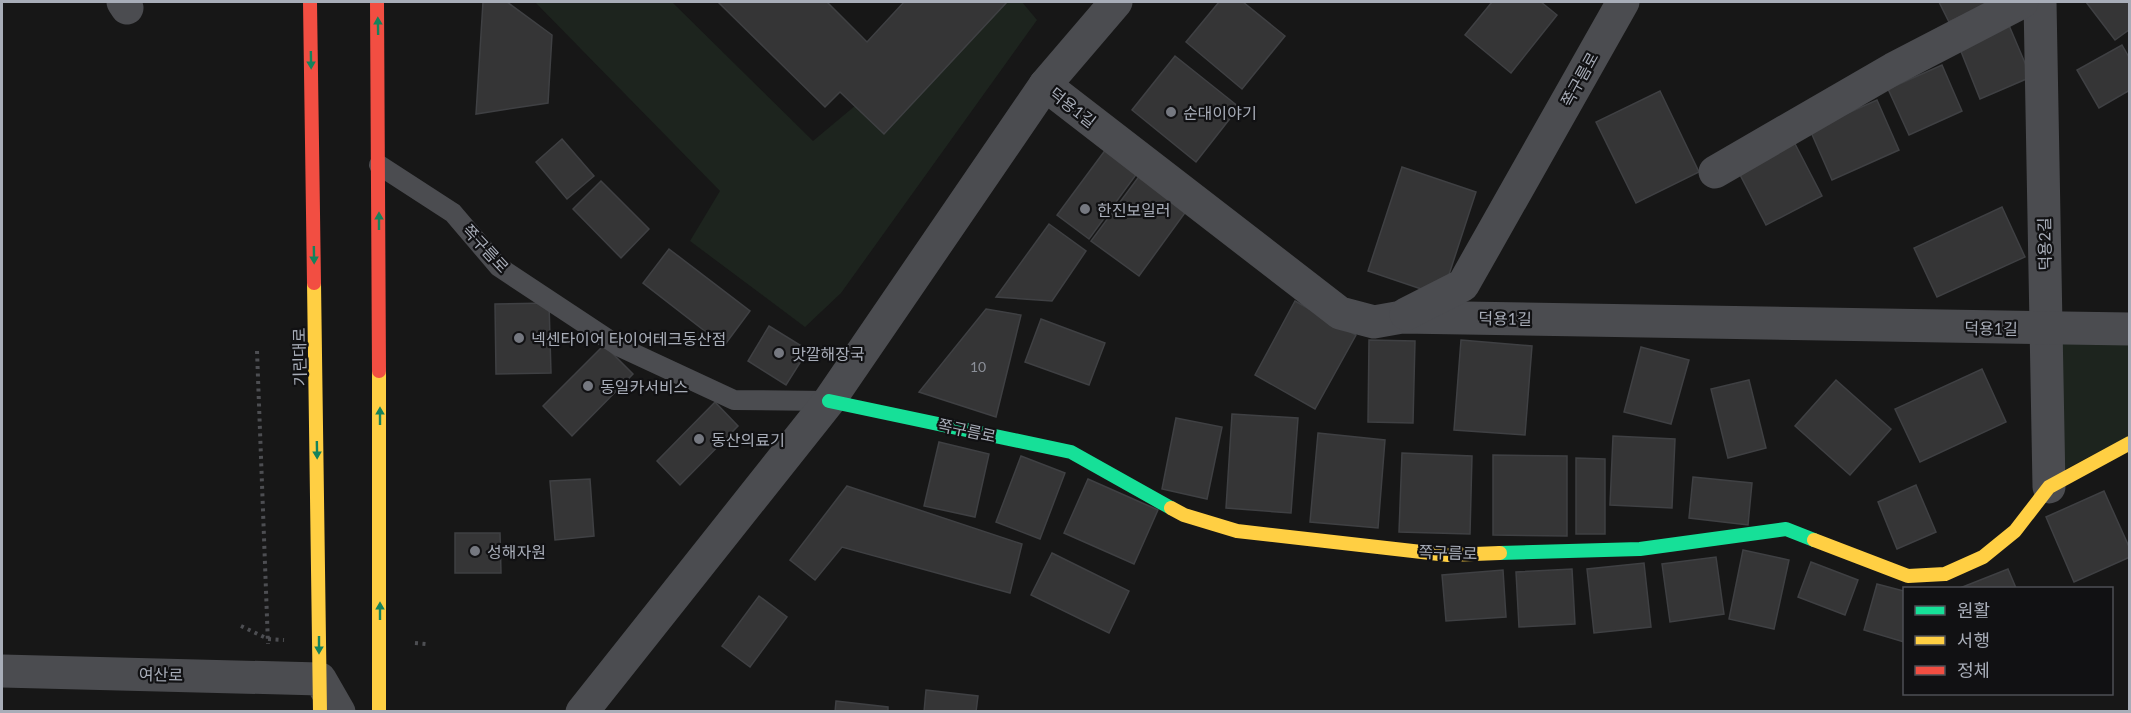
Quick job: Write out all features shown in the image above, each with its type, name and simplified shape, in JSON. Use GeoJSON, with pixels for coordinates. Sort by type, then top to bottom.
{"type":"FeatureCollection","features":[{"type":"Feature","properties":{"kind":"street","name":"기린대로"},"geometry":{"type":"LineString","coordinates":[[310,2],[320,711]]}},
{"type":"Feature","properties":{"kind":"street"},"geometry":{"type":"LineString","coordinates":[[377,2],[379,711]]}},
{"type":"Feature","properties":{"kind":"street"},"geometry":{"type":"LineString","coordinates":[[583,711],[829,401],[1045,85],[1116,2]]}},
{"type":"Feature","properties":{"kind":"street","name":"쪽구름로"},"geometry":{"type":"LineString","coordinates":[[1402,317],[1463,285],[1623,2]]}},
{"type":"Feature","properties":{"kind":"street"},"geometry":{"type":"LineString","coordinates":[[1716,172],[1893,69],[2022,2]]}},
{"type":"Feature","properties":{"kind":"street","name":"덕용2길"},"geometry":{"type":"LineString","coordinates":[[2040,2],[2049,487]]}},
{"type":"Feature","properties":{"kind":"street","name":"덕용1길"},"geometry":{"type":"LineString","coordinates":[[1045,85],[1340,313],[1374,322],[1402,317],[2130,329]]}},
{"type":"Feature","properties":{"kind":"street","name":"쪽구름로"},"geometry":{"type":"LineString","coordinates":[[829,401],[1071,452],[1184,515],[1237,531],[1448,555],[1640,549],[1786,529],[1908,576],[1945,574],[1983,557],[2015,531],[2049,487]]}},
{"type":"Feature","properties":{"kind":"street"},"geometry":{"type":"LineString","coordinates":[[2049,487],[2130,443]]}},
{"type":"Feature","properties":{"kind":"street","name":"여산로"},"geometry":{"type":"LineString","coordinates":[[2,671],[320,679]]}},
{"type":"Feature","properties":{"kind":"street"},"geometry":{"type":"LineString","coordinates":[[320,679],[339,711]]}},
{"type":"Feature","properties":{"kind":"lane","name":"쪽구름로"},"geometry":{"type":"LineString","coordinates":[[379,165],[453,213],[499,267],[620,347],[734,400],[829,401]]}},
{"type":"Feature","properties":{"kind":"path"},"geometry":{"type":"LineString","coordinates":[[257,351],[267,590]]}},
{"type":"Feature","properties":{"kind":"shaded area"},"geometry":{"type":"Polygon","coordinates":[[[535,2],[672,2],[813,141],[868,95],[894,122],[1007,2],[1022,2],[1037,20],[841,293],[805,327],[690,241],[720,191],[535,2]]]}},
{"type":"Feature","properties":{"kind":"shaded area"},"geometry":{"type":"Polygon","coordinates":[[[2129,315],[2129,436],[2045,480],[2040,336],[2129,315]]]}},
{"type":"Feature","properties":{"kind":"building"},"geometry":{"type":"Polygon","coordinates":[[[483,2],[507,2],[552,35],[548,103],[476,114],[483,2]]]}},
{"type":"Feature","properties":{"kind":"building"},"geometry":{"type":"Polygon","coordinates":[[[718,2],[827,2],[867,42],[904,2],[1007,2],[884,134],[840,92],[825,107],[718,2]]]}},
{"type":"Feature","properties":{"kind":"building"},"geometry":{"type":"Polygon","coordinates":[[[1219,2],[1243,2],[1285,36],[1242,89],[1186,42],[1219,2]]]}},
{"type":"Feature","properties":{"kind":"building"},"geometry":{"type":"Polygon","coordinates":[[[1492,2],[1541,2],[1557,15],[1511,73],[1465,35],[1492,2]]]}},
{"type":"Feature","properties":{"kind":"building"},"geometry":{"type":"Polygon","coordinates":[[[1939,2],[1991,2],[1949,22],[1939,2]]]}},
{"type":"Feature","properties":{"kind":"building"},"geometry":{"type":"Polygon","coordinates":[[[2086,2],[2130,2],[2130,29],[2115,40],[2086,2]]]}},
{"type":"Feature","properties":{"kind":"building"},"geometry":{"type":"Polygon","coordinates":[[[2008,23],[2031,77],[1980,99],[1958,44],[2008,23]]]}},
{"type":"Feature","properties":{"kind":"building"},"geometry":{"type":"Polygon","coordinates":[[[2122,45],[2130,59],[2130,90],[2099,108],[2077,70],[2122,45]]]}},
{"type":"Feature","properties":{"kind":"building"},"geometry":{"type":"Polygon","coordinates":[[[1175,56],[1239,107],[1196,162],[1132,110],[1175,56]]]}},
{"type":"Feature","properties":{"kind":"building"},"geometry":{"type":"Polygon","coordinates":[[[1942,65],[1962,111],[1909,135],[1888,89],[1942,65]]]}},
{"type":"Feature","properties":{"kind":"building"},"geometry":{"type":"Polygon","coordinates":[[[1660,91],[1699,172],[1636,203],[1596,122],[1660,91]]]}},
{"type":"Feature","properties":{"kind":"building"},"geometry":{"type":"Polygon","coordinates":[[[1877,100],[1899,150],[1832,180],[1810,130],[1877,100]]]}},
{"type":"Feature","properties":{"kind":"building"},"geometry":{"type":"Polygon","coordinates":[[[1792,138],[1822,196],[1766,225],[1736,167],[1792,138]]]}},
{"type":"Feature","properties":{"kind":"building"},"geometry":{"type":"Polygon","coordinates":[[[562,139],[594,176],[567,199],[536,162],[562,139]]]}},
{"type":"Feature","properties":{"kind":"building"},"geometry":{"type":"Polygon","coordinates":[[[1106,149],[1138,172],[1089,239],[1057,215],[1106,149]]]}},
{"type":"Feature","properties":{"kind":"building"},"geometry":{"type":"Polygon","coordinates":[[[1402,167],[1476,192],[1442,296],[1368,271],[1402,167]]]}},
{"type":"Feature","properties":{"kind":"building"},"geometry":{"type":"Polygon","coordinates":[[[1140,175],[1187,210],[1139,276],[1091,241],[1140,175]]]}},
{"type":"Feature","properties":{"kind":"building"},"geometry":{"type":"Polygon","coordinates":[[[601,181],[649,229],[621,258],[573,209],[601,181]]]}},
{"type":"Feature","properties":{"kind":"building"},"geometry":{"type":"Polygon","coordinates":[[[2002,207],[2025,257],[1937,297],[1914,248],[2002,207]]]}},
{"type":"Feature","properties":{"kind":"building"},"geometry":{"type":"Polygon","coordinates":[[[1049,224],[1086,251],[1052,301],[996,297],[1049,224]]]}},
{"type":"Feature","properties":{"kind":"building"},"geometry":{"type":"Polygon","coordinates":[[[669,249],[750,311],[724,346],[643,283],[669,249]]]}},
{"type":"Feature","properties":{"kind":"building"},"geometry":{"type":"Polygon","coordinates":[[[1295,301],[1356,335],[1315,409],[1255,375],[1295,301]]]}},
{"type":"Feature","properties":{"kind":"building"},"geometry":{"type":"Polygon","coordinates":[[[549,303],[551,373],[496,374],[495,304],[549,303]]]}},
{"type":"Feature","properties":{"kind":"building"},"geometry":{"type":"Polygon","coordinates":[[[986,309],[1021,315],[996,417],[919,392],[986,309]]]}},
{"type":"Feature","properties":{"kind":"building"},"geometry":{"type":"Polygon","coordinates":[[[1041,319],[1105,343],[1089,385],[1025,362],[1041,319]]]}},
{"type":"Feature","properties":{"kind":"building"},"geometry":{"type":"Polygon","coordinates":[[[769,326],[808,350],[786,385],[748,361],[769,326]]]}},
{"type":"Feature","properties":{"kind":"building"},"geometry":{"type":"Polygon","coordinates":[[[1369,340],[1415,341],[1413,423],[1368,422],[1369,340]]]}},
{"type":"Feature","properties":{"kind":"building"},"geometry":{"type":"Polygon","coordinates":[[[1461,340],[1532,346],[1525,435],[1454,430],[1461,340]]]}},
{"type":"Feature","properties":{"kind":"building"},"geometry":{"type":"Polygon","coordinates":[[[604,345],[633,374],[572,436],[543,406],[604,345]]]}},
{"type":"Feature","properties":{"kind":"building"},"geometry":{"type":"Polygon","coordinates":[[[1641,347],[1689,360],[1671,424],[1624,412],[1641,347]]]}},
{"type":"Feature","properties":{"kind":"building"},"geometry":{"type":"Polygon","coordinates":[[[1982,369],[2006,422],[1920,462],[1895,409],[1982,369]]]}},
{"type":"Feature","properties":{"kind":"building"},"geometry":{"type":"Polygon","coordinates":[[[1749,380],[1766,448],[1728,458],[1711,389],[1749,380]]]}},
{"type":"Feature","properties":{"kind":"building"},"geometry":{"type":"Polygon","coordinates":[[[1836,380],[1891,429],[1850,475],[1795,426],[1836,380]]]}},
{"type":"Feature","properties":{"kind":"building"},"geometry":{"type":"Polygon","coordinates":[[[715,402],[738,426],[680,485],[657,461],[715,402]]]}},
{"type":"Feature","properties":{"kind":"building"},"geometry":{"type":"Polygon","coordinates":[[[1232,414],[1298,418],[1291,513],[1226,508],[1232,414]]]}},
{"type":"Feature","properties":{"kind":"building"},"geometry":{"type":"Polygon","coordinates":[[[1176,418],[1222,427],[1207,499],[1162,489],[1176,418]]]}},
{"type":"Feature","properties":{"kind":"building"},"geometry":{"type":"Polygon","coordinates":[[[1318,433],[1385,440],[1378,528],[1310,522],[1318,433]]]}},
{"type":"Feature","properties":{"kind":"building"},"geometry":{"type":"Polygon","coordinates":[[[1613,436],[1675,439],[1672,508],[1610,505],[1613,436]]]}},
{"type":"Feature","properties":{"kind":"building"},"geometry":{"type":"Polygon","coordinates":[[[939,442],[989,454],[975,517],[924,506],[939,442]]]}},
{"type":"Feature","properties":{"kind":"building"},"geometry":{"type":"Polygon","coordinates":[[[1402,453],[1472,456],[1470,534],[1399,532],[1402,453]]]}},
{"type":"Feature","properties":{"kind":"building"},"geometry":{"type":"Polygon","coordinates":[[[1493,455],[1567,456],[1567,536],[1493,535],[1493,455]]]}},
{"type":"Feature","properties":{"kind":"building"},"geometry":{"type":"Polygon","coordinates":[[[1021,456],[1065,473],[1040,539],[996,522],[1021,456]]]}},
{"type":"Feature","properties":{"kind":"building"},"geometry":{"type":"Polygon","coordinates":[[[1576,458],[1605,459],[1605,534],[1576,534],[1576,458]]]}},
{"type":"Feature","properties":{"kind":"building"},"geometry":{"type":"Polygon","coordinates":[[[1693,477],[1752,483],[1748,525],[1689,518],[1693,477]]]}},
{"type":"Feature","properties":{"kind":"building"},"geometry":{"type":"Polygon","coordinates":[[[590,479],[594,536],[555,540],[550,481],[590,479]]]}},
{"type":"Feature","properties":{"kind":"building"},"geometry":{"type":"Polygon","coordinates":[[[1088,479],[1158,510],[1134,564],[1064,533],[1088,479]]]}},
{"type":"Feature","properties":{"kind":"building"},"geometry":{"type":"Polygon","coordinates":[[[1916,485],[1936,532],[1897,549],[1878,502],[1916,485]]]}},
{"type":"Feature","properties":{"kind":"building"},"geometry":{"type":"Polygon","coordinates":[[[847,486],[1022,544],[1010,593],[842,547],[815,580],[790,560],[847,486]]]}},
{"type":"Feature","properties":{"kind":"building"},"geometry":{"type":"Polygon","coordinates":[[[2104,491],[2130,549],[2130,557],[2074,582],[2046,517],[2104,491]]]}},
{"type":"Feature","properties":{"kind":"building"},"geometry":{"type":"Polygon","coordinates":[[[455,533],[500,533],[501,573],[455,573],[455,533]]]}},
{"type":"Feature","properties":{"kind":"building"},"geometry":{"type":"Polygon","coordinates":[[[1743,550],[1789,560],[1774,629],[1729,619],[1743,550]]]}},
{"type":"Feature","properties":{"kind":"building"},"geometry":{"type":"Polygon","coordinates":[[[1052,553],[1129,591],[1109,633],[1031,595],[1052,553]]]}},
{"type":"Feature","properties":{"kind":"building"},"geometry":{"type":"Polygon","coordinates":[[[1716,557],[1724,614],[1670,622],[1662,564],[1716,557]]]}},
{"type":"Feature","properties":{"kind":"building"},"geometry":{"type":"Polygon","coordinates":[[[1811,562],[1858,580],[1845,615],[1798,597],[1811,562]]]}},
{"type":"Feature","properties":{"kind":"building"},"geometry":{"type":"Polygon","coordinates":[[[1644,563],[1651,627],[1594,633],[1587,569],[1644,563]]]}},
{"type":"Feature","properties":{"kind":"building"},"geometry":{"type":"Polygon","coordinates":[[[1572,569],[1575,624],[1519,627],[1516,572],[1572,569]]]}},
{"type":"Feature","properties":{"kind":"building"},"geometry":{"type":"Polygon","coordinates":[[[2008,569],[2016,587],[1963,587],[2008,569]]]}},
{"type":"Feature","properties":{"kind":"building"},"geometry":{"type":"Polygon","coordinates":[[[1503,570],[1506,617],[1446,621],[1442,575],[1503,570]]]}},
{"type":"Feature","properties":{"kind":"building"},"geometry":{"type":"Polygon","coordinates":[[[1877,584],[1903,591],[1903,642],[1864,630],[1877,584]]]}},
{"type":"Feature","properties":{"kind":"building"},"geometry":{"type":"Polygon","coordinates":[[[759,596],[787,617],[750,667],[722,646],[759,596]]]}},
{"type":"Feature","properties":{"kind":"building"},"geometry":{"type":"Polygon","coordinates":[[[926,690],[978,696],[976,712],[924,712],[926,690]]]}},
{"type":"Feature","properties":{"kind":"building"},"geometry":{"type":"Polygon","coordinates":[[[836,701],[888,707],[888,712],[835,712],[836,701]]]}},
{"type":"Feature","properties":{"kind":"traffic: fast"},"geometry":{"type":"LineString","coordinates":[[829,401],[1071,452],[1171,508]]}},
{"type":"Feature","properties":{"kind":"traffic: fast"},"geometry":{"type":"LineString","coordinates":[[1500,553],[1640,549],[1786,529],[1814,540]]}},
{"type":"Feature","properties":{"kind":"traffic: slow"},"geometry":{"type":"LineString","coordinates":[[314,283],[320,712]]}},
{"type":"Feature","properties":{"kind":"traffic: slow"},"geometry":{"type":"LineString","coordinates":[[379,371],[379,712]]}},
{"type":"Feature","properties":{"kind":"traffic: slow"},"geometry":{"type":"LineString","coordinates":[[1814,540],[1908,576],[1945,574],[1983,557],[2015,531],[2049,487],[2130,443]]}},
{"type":"Feature","properties":{"kind":"traffic: slow"},"geometry":{"type":"LineString","coordinates":[[1171,508],[1184,515],[1237,531],[1448,555],[1500,553]]}},
{"type":"Feature","properties":{"kind":"traffic: jam"},"geometry":{"type":"LineString","coordinates":[[310,2],[314,283]]}},
{"type":"Feature","properties":{"kind":"traffic: jam"},"geometry":{"type":"LineString","coordinates":[[377,2],[379,371]]}},
{"type":"Feature","properties":{"kind":"place","name":"순대이야기"},"geometry":{"type":"Point","coordinates":[1171,112]}},
{"type":"Feature","properties":{"kind":"place","name":"한진보일러"},"geometry":{"type":"Point","coordinates":[1085,209]}},
{"type":"Feature","properties":{"kind":"place","name":"넥센타이어 타이어테크동산점"},"geometry":{"type":"Point","coordinates":[519,338]}},
{"type":"Feature","properties":{"kind":"place","name":"맛깔해장국"},"geometry":{"type":"Point","coordinates":[779,353]}},
{"type":"Feature","properties":{"kind":"place","name":"동일카서비스"},"geometry":{"type":"Point","coordinates":[588,386]}},
{"type":"Feature","properties":{"kind":"place","name":"동산의료기"},"geometry":{"type":"Point","coordinates":[699,439]}},
{"type":"Feature","properties":{"kind":"place","name":"성해자원"},"geometry":{"type":"Point","coordinates":[475,551]}}]}
